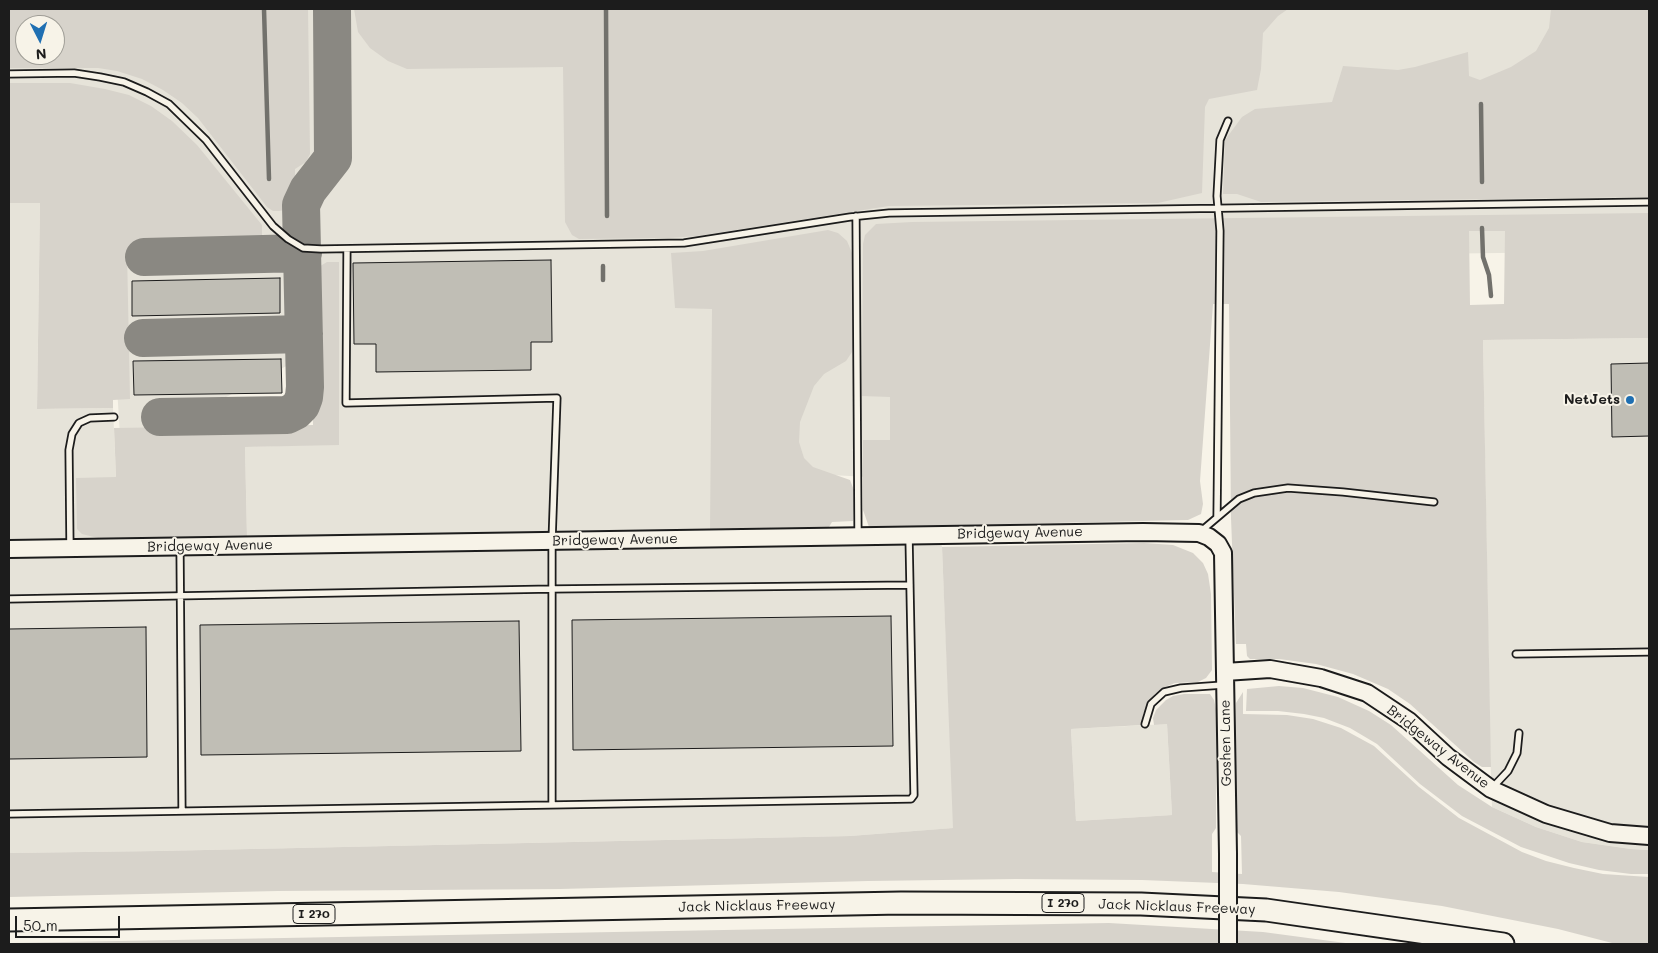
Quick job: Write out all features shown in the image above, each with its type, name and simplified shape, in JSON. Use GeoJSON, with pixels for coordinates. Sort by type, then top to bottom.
{"type":"FeatureCollection","features":[{"type":"Feature","properties":{"kind":"highway","name":"Jack Nicklaus Freeway"},"geometry":{"type":"LineString","coordinates":[[9,920],[901,903],[1141,904],[1266,910],[1503,944]]}},
{"type":"Feature","properties":{"kind":"street","name":"Bridgeway Avenue"},"geometry":{"type":"LineString","coordinates":[[9,549],[1143,532],[1199,533],[1209,537],[1218,544]]}},
{"type":"Feature","properties":{"kind":"street","name":"Goshen Lane"},"geometry":{"type":"LineString","coordinates":[[1218,544],[1223,553],[1224,565],[1228,944]]}},
{"type":"Feature","properties":{"kind":"street","name":"Bridgeway Avenue"},"geometry":{"type":"LineString","coordinates":[[1225,679],[1270,669],[1321,678],[1367,694],[1409,721],[1448,756],[1491,789],[1546,814],[1610,834],[1649,836]]}},
{"type":"Feature","properties":{"kind":"lane"},"geometry":{"type":"LineString","coordinates":[[9,74],[74,73],[100,77],[124,82],[169,104],[206,140],[273,226],[288,239],[303,248],[684,244],[856,216],[889,213],[1649,202]]}},
{"type":"Feature","properties":{"kind":"lane"},"geometry":{"type":"LineString","coordinates":[[1218,516],[1220,241],[1217,196],[1220,140],[1228,121]]}},
{"type":"Feature","properties":{"kind":"lane"},"geometry":{"type":"LineString","coordinates":[[856,216],[858,536]]}},
{"type":"Feature","properties":{"kind":"lane"},"geometry":{"type":"LineString","coordinates":[[348,249],[346,403],[556,398],[552,541],[552,806]]}},
{"type":"Feature","properties":{"kind":"lane"},"geometry":{"type":"LineString","coordinates":[[70,548],[69,450],[72,434],[79,423],[90,418],[114,417]]}},
{"type":"Feature","properties":{"kind":"lane"},"geometry":{"type":"LineString","coordinates":[[1199,533],[1239,499],[1254,493],[1288,488],[1434,502]]}},
{"type":"Feature","properties":{"kind":"lane"},"geometry":{"type":"LineString","coordinates":[[9,814],[911,799],[914,795],[908,535]]}},
{"type":"Feature","properties":{"kind":"lane"},"geometry":{"type":"LineString","coordinates":[[180,546],[182,811]]}},
{"type":"Feature","properties":{"kind":"lane"},"geometry":{"type":"LineString","coordinates":[[9,599],[552,589],[910,585]]}},
{"type":"Feature","properties":{"kind":"lane"},"geometry":{"type":"LineString","coordinates":[[1516,654],[1649,652]]}},
{"type":"Feature","properties":{"kind":"lane"},"geometry":{"type":"LineString","coordinates":[[1145,724],[1151,704],[1164,692],[1225,679]]}},
{"type":"Feature","properties":{"kind":"lane"},"geometry":{"type":"LineString","coordinates":[[1491,789],[1508,771],[1518,753],[1520,733]]}},
{"type":"Feature","properties":{"kind":"shaded area"},"geometry":{"type":"Polygon","coordinates":[[[9,9],[1649,9],[1649,251],[897,261],[906,479],[793,473],[710,529],[941,525],[954,828],[850,836],[9,853],[9,203],[40,202],[37,409],[113,408],[116,477],[247,536],[245,447],[339,444],[339,339],[121,451],[99,101],[9,103],[9,9]]]}},
{"type":"Feature","properties":{"kind":"shaded area"},"geometry":{"type":"Polygon","coordinates":[[[9,9],[308,9],[310,154],[306,162],[295,169],[295,199],[293,204],[285,210],[279,211],[273,211],[267,207],[198,118],[182,103],[142,79],[117,71],[98,68],[9,68],[9,9]]]}},
{"type":"Feature","properties":{"kind":"shaded area"},"geometry":{"type":"Polygon","coordinates":[[[354,9],[1288,9],[1278,16],[1263,33],[1261,69],[1257,90],[1209,99],[1205,107],[1202,193],[1158,203],[889,206],[698,236],[579,239],[572,235],[565,222],[563,67],[407,69],[388,61],[370,48],[358,32],[354,9]]]}},
{"type":"Feature","properties":{"kind":"shaded area"},"geometry":{"type":"Polygon","coordinates":[[[1551,9],[1649,9],[1649,197],[1261,202],[1237,194],[1223,194],[1225,140],[1242,117],[1255,109],[1332,102],[1343,66],[1398,70],[1468,52],[1469,76],[1480,80],[1511,67],[1536,51],[1549,28],[1551,9]]]}},
{"type":"Feature","properties":{"kind":"shaded area"},"geometry":{"type":"Polygon","coordinates":[[[9,83],[70,83],[129,95],[151,106],[172,121],[197,145],[262,225],[262,238],[259,243],[249,248],[127,251],[130,399],[113,400],[113,408],[37,409],[40,203],[9,203],[9,83]]]}},
{"type":"Feature","properties":{"kind":"shaded area"},"geometry":{"type":"Polygon","coordinates":[[[1649,213],[1649,338],[1483,340],[1491,767],[1482,767],[1474,762],[1410,704],[1388,689],[1353,674],[1316,664],[1279,659],[1250,659],[1247,656],[1246,644],[1236,644],[1231,518],[1229,304],[1213,304],[1200,481],[1203,504],[1201,514],[1188,520],[869,527],[863,510],[863,440],[890,440],[890,397],[862,396],[863,244],[865,235],[876,224],[1649,213]],[[1469,231],[1470,305],[1504,304],[1505,231],[1469,231]]]}},
{"type":"Feature","properties":{"kind":"shaded area"},"geometry":{"type":"Polygon","coordinates":[[[828,230],[838,233],[847,241],[852,253],[854,341],[852,352],[846,361],[824,374],[814,386],[800,422],[799,442],[804,458],[813,467],[850,480],[855,493],[853,521],[832,522],[829,527],[710,529],[712,309],[675,308],[671,253],[703,251],[828,230]]]}},
{"type":"Feature","properties":{"kind":"shaded area"},"geometry":{"type":"Polygon","coordinates":[[[327,262],[339,262],[339,445],[245,447],[247,537],[102,539],[82,534],[77,529],[76,478],[116,477],[114,428],[313,425],[310,277],[317,268],[327,262]]]}},
{"type":"Feature","properties":{"kind":"shaded area"},"geometry":{"type":"Polygon","coordinates":[[[1649,338],[1649,850],[1582,842],[1536,827],[1492,807],[1483,340],[1649,338]]]}},
{"type":"Feature","properties":{"kind":"shaded area"},"geometry":{"type":"Polygon","coordinates":[[[1144,543],[1173,545],[1193,553],[1203,563],[1208,574],[1211,594],[1212,670],[1206,678],[1198,682],[1175,683],[1155,694],[1143,714],[1143,725],[1071,729],[1076,821],[1172,815],[1167,724],[1154,725],[1153,718],[1156,710],[1173,696],[1210,694],[1216,709],[1216,828],[1212,834],[1212,872],[1242,874],[1241,836],[1235,830],[1236,703],[1243,692],[1243,714],[1287,715],[1313,719],[1341,728],[1374,746],[1419,787],[1459,818],[1522,852],[1546,861],[1603,874],[1649,877],[1649,944],[1616,944],[1558,929],[1442,906],[1339,892],[1243,884],[1142,880],[868,881],[560,889],[278,891],[9,897],[9,853],[850,836],[953,828],[942,547],[1144,543]]]}},
{"type":"Feature","properties":{"kind":"shaded area"},"geometry":{"type":"Polygon","coordinates":[[[1279,686],[1303,688],[1338,697],[1369,711],[1391,725],[1458,785],[1492,807],[1536,827],[1582,842],[1649,850],[1649,874],[1599,870],[1569,863],[1521,847],[1462,816],[1420,784],[1377,744],[1350,728],[1324,718],[1304,714],[1278,711],[1246,711],[1247,689],[1279,686]]]}},
{"type":"Feature","properties":{"kind":"shaded area"},"geometry":{"type":"Polygon","coordinates":[[[1167,724],[1172,815],[1076,821],[1071,729],[1167,724]]]}},
{"type":"Feature","properties":{"kind":"shaded area"},"geometry":{"type":"Polygon","coordinates":[[[1109,923],[1263,932],[1353,944],[9,944],[9,943],[1109,923]]]}},
{"type":"Feature","properties":{"kind":"building"},"geometry":{"type":"Polygon","coordinates":[[[551,260],[552,342],[531,342],[531,370],[376,372],[376,344],[354,344],[353,263],[551,260]]]}},
{"type":"Feature","properties":{"kind":"building"},"geometry":{"type":"Polygon","coordinates":[[[280,278],[280,313],[132,316],[132,281],[280,278]]]}},
{"type":"Feature","properties":{"kind":"building"},"geometry":{"type":"Polygon","coordinates":[[[281,359],[282,393],[134,395],[133,361],[281,359]]]}},
{"type":"Feature","properties":{"kind":"building","name":"NetJets"},"geometry":{"type":"Polygon","coordinates":[[[1649,363],[1649,436],[1612,437],[1611,364],[1649,363]]]}},
{"type":"Feature","properties":{"kind":"building"},"geometry":{"type":"Polygon","coordinates":[[[891,616],[893,746],[573,750],[572,620],[891,616]]]}},
{"type":"Feature","properties":{"kind":"building"},"geometry":{"type":"Polygon","coordinates":[[[519,621],[521,751],[201,755],[200,625],[519,621]]]}},
{"type":"Feature","properties":{"kind":"building"},"geometry":{"type":"Polygon","coordinates":[[[146,627],[147,757],[9,759],[9,629],[146,627]]]}},
{"type":"Feature","properties":{"kind":"waterway"},"geometry":{"type":"LineString","coordinates":[[264,9],[269,179]]}},
{"type":"Feature","properties":{"kind":"waterway"},"geometry":{"type":"LineString","coordinates":[[606,9],[607,216]]}},
{"type":"Feature","properties":{"kind":"waterway"},"geometry":{"type":"LineString","coordinates":[[1481,104],[1482,182]]}},
{"type":"Feature","properties":{"kind":"waterway"},"geometry":{"type":"LineString","coordinates":[[1482,228],[1483,257],[1489,275],[1491,296]]}},
{"type":"Feature","properties":{"kind":"waterway"},"geometry":{"type":"LineString","coordinates":[[603,266],[603,280]]}},
{"type":"Feature","properties":{"kind":"taxiway"},"geometry":{"type":"LineString","coordinates":[[160,417],[287,415],[301,405],[305,387],[301,205],[308,190],[333,158],[332,9]]}},
{"type":"Feature","properties":{"kind":"taxiway"},"geometry":{"type":"LineString","coordinates":[[144,257],[303,253]]}},
{"type":"Feature","properties":{"kind":"taxiway"},"geometry":{"type":"LineString","coordinates":[[143,338],[304,334]]}},
{"type":"Feature","properties":{"kind":"place","name":"NetJets"},"geometry":{"type":"Point","coordinates":[1630,400]}}]}
